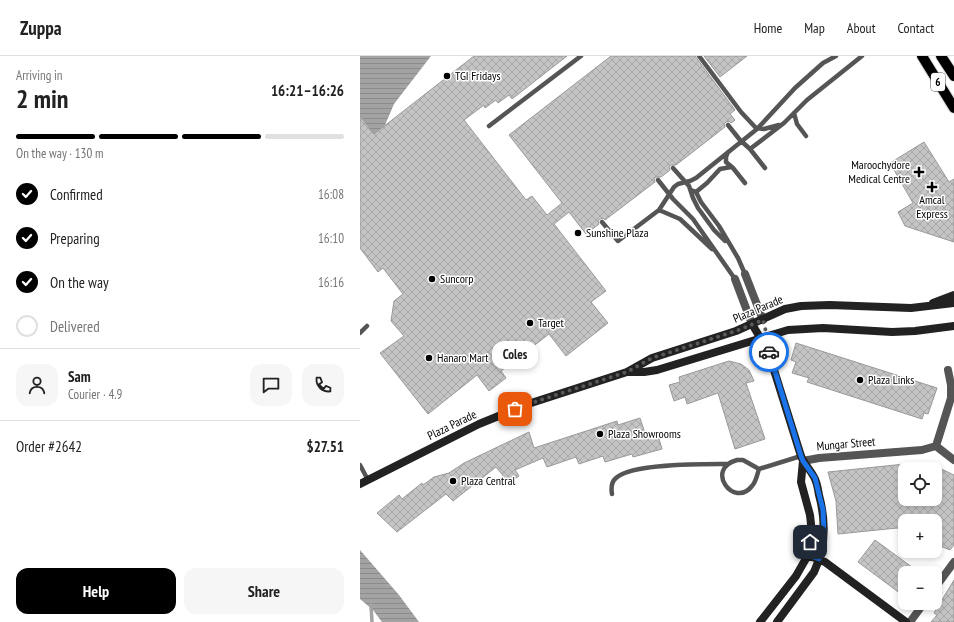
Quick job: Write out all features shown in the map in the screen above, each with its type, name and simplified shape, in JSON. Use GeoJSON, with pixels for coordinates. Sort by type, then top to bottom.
{"type":"FeatureCollection","features":[{"type":"Feature","properties":{"kind":"main road","name":"6"},"geometry":{"type":"LineString","coordinates":[[922,56],[954,108]]}},
{"type":"Feature","properties":{"kind":"main road","name":"6"},"geometry":{"type":"LineString","coordinates":[[942,56],[954,75]]}},
{"type":"Feature","properties":{"kind":"main road"},"geometry":{"type":"LineString","coordinates":[[921,307],[954,295]]}},
{"type":"Feature","properties":{"kind":"main road","name":"Plaza Parade"},"geometry":{"type":"LineString","coordinates":[[364,482],[502,414],[627,372],[652,358],[736,331],[786,309],[801,306],[830,305],[893,308],[921,307],[954,303]]}},
{"type":"Feature","properties":{"kind":"main road","name":"Mungar Street"},"geometry":{"type":"LineString","coordinates":[[763,320],[763,337],[802,458]]}},
{"type":"Feature","properties":{"kind":"main road","name":"Mungar Street"},"geometry":{"type":"LineString","coordinates":[[752,324],[763,337]]}},
{"type":"Feature","properties":{"kind":"main road","name":"Plaza Parade"},"geometry":{"type":"LineString","coordinates":[[627,372],[657,370],[782,331],[796,329],[823,328],[892,332],[915,331],[954,326]]}},
{"type":"Feature","properties":{"kind":"main road"},"geometry":{"type":"LineString","coordinates":[[760,622],[796,576],[808,555],[812,524],[801,482],[802,458]]}},
{"type":"Feature","properties":{"kind":"main road"},"geometry":{"type":"LineString","coordinates":[[777,622],[814,572],[819,559],[824,535],[823,510],[815,478],[802,458]]}},
{"type":"Feature","properties":{"kind":"main road"},"geometry":{"type":"LineString","coordinates":[[808,555],[819,559],[906,622]]}},
{"type":"Feature","properties":{"kind":"street","name":"Mungar Street"},"geometry":{"type":"LineString","coordinates":[[745,274],[763,320]]}},
{"type":"Feature","properties":{"kind":"street","name":"Mungar Street"},"geometry":{"type":"LineString","coordinates":[[734,279],[752,324]]}},
{"type":"Feature","properties":{"kind":"street"},"geometry":{"type":"LineString","coordinates":[[948,370],[951,385],[951,398],[936,446],[954,460]]}},
{"type":"Feature","properties":{"kind":"street","name":"Mungar Street"},"geometry":{"type":"LineString","coordinates":[[802,458],[922,450],[936,446]]}},
{"type":"Feature","properties":{"kind":"street"},"geometry":{"type":"LineString","coordinates":[[942,578],[954,562]]}},
{"type":"Feature","properties":{"kind":"street"},"geometry":{"type":"LineString","coordinates":[[910,622],[919,610]]}},
{"type":"Feature","properties":{"kind":"lane"},"geometry":{"type":"LineString","coordinates":[[489,126],[581,56]]}},
{"type":"Feature","properties":{"kind":"lane"},"geometry":{"type":"LineString","coordinates":[[699,56],[741,112],[758,129]]}},
{"type":"Feature","properties":{"kind":"lane"},"geometry":{"type":"LineString","coordinates":[[750,149],[784,123],[807,100],[862,56]]}},
{"type":"Feature","properties":{"kind":"lane"},"geometry":{"type":"LineString","coordinates":[[602,222],[618,241],[659,210],[676,185],[696,178],[758,129],[795,88],[832,57]]}},
{"type":"Feature","properties":{"kind":"lane"},"geometry":{"type":"LineString","coordinates":[[794,112],[797,124],[806,136]]}},
{"type":"Feature","properties":{"kind":"lane"},"geometry":{"type":"LineString","coordinates":[[758,129],[769,128],[784,123]]}},
{"type":"Feature","properties":{"kind":"lane"},"geometry":{"type":"LineString","coordinates":[[728,125],[750,149],[764,168]]}},
{"type":"Feature","properties":{"kind":"lane"},"geometry":{"type":"LineString","coordinates":[[729,151],[726,160],[727,163],[745,183]]}},
{"type":"Feature","properties":{"kind":"lane"},"geometry":{"type":"LineString","coordinates":[[694,191],[709,181],[720,169],[731,167]]}},
{"type":"Feature","properties":{"kind":"lane"},"geometry":{"type":"LineString","coordinates":[[673,168],[687,182],[719,226],[738,258],[745,274]]}},
{"type":"Feature","properties":{"kind":"lane"},"geometry":{"type":"LineString","coordinates":[[658,180],[693,219],[734,279]]}},
{"type":"Feature","properties":{"kind":"lane"},"geometry":{"type":"LineString","coordinates":[[659,210],[682,221],[720,258]]}},
{"type":"Feature","properties":{"kind":"lane"},"geometry":{"type":"LineString","coordinates":[[360,333],[367,326]]}},
{"type":"Feature","properties":{"kind":"lane"},"geometry":{"type":"LineString","coordinates":[[759,469],[802,458]]}},
{"type":"Feature","properties":{"kind":"lane"},"geometry":{"type":"LineString","coordinates":[[612,494],[611,486],[615,478],[631,470],[670,466],[727,464],[732,461],[743,460],[759,469]]}},
{"type":"Feature","properties":{"kind":"lane"},"geometry":{"type":"LineString","coordinates":[[727,464],[722,474],[722,479],[728,489],[738,493],[748,490],[752,486],[759,469]]}},
{"type":"Feature","properties":{"kind":"lane"},"geometry":{"type":"LineString","coordinates":[[360,465],[364,482]]}},
{"type":"Feature","properties":{"kind":"shaded area"},"geometry":{"type":"Polygon","coordinates":[[[360,56],[431,56],[394,104],[360,188],[360,56]]]}},
{"type":"Feature","properties":{"kind":"shaded area"},"geometry":{"type":"Polygon","coordinates":[[[360,550],[399,595],[419,622],[382,622],[373,610],[360,599],[360,550]]]}},
{"type":"Feature","properties":{"kind":"building","name":"Sunshine Plaza"},"geometry":{"type":"Polygon","coordinates":[[[474,56],[567,56],[512,99],[509,95],[498,103],[496,100],[485,108],[484,105],[464,120],[526,200],[532,196],[547,215],[562,203],[509,135],[611,56],[695,56],[735,110],[730,114],[735,120],[731,123],[729,121],[726,122],[724,124],[725,127],[676,165],[671,165],[669,167],[670,170],[661,177],[656,177],[654,179],[655,182],[605,220],[603,218],[600,219],[598,221],[599,224],[586,234],[569,212],[554,224],[606,291],[591,302],[608,323],[566,356],[549,334],[501,371],[506,378],[489,391],[477,375],[428,414],[380,353],[404,336],[391,321],[394,301],[403,294],[383,268],[378,272],[360,248],[360,116],[374,134],[474,56]]]}},
{"type":"Feature","properties":{"kind":"building"},"geometry":{"type":"Polygon","coordinates":[[[704,56],[747,56],[720,77],[704,56]]]}},
{"type":"Feature","properties":{"kind":"building"},"geometry":{"type":"Polygon","coordinates":[[[924,142],[949,182],[954,179],[954,242],[905,226],[898,212],[913,203],[890,163],[924,142]]]}},
{"type":"Feature","properties":{"kind":"building","name":"Plaza Links"},"geometry":{"type":"Polygon","coordinates":[[[796,343],[937,388],[928,414],[924,413],[922,419],[807,382],[809,378],[792,373],[796,362],[791,360],[796,343]]]}},
{"type":"Feature","properties":{"kind":"building"},"geometry":{"type":"Polygon","coordinates":[[[729,361],[741,364],[749,370],[754,381],[746,383],[765,439],[735,449],[718,393],[687,404],[685,397],[674,401],[669,385],[680,382],[679,377],[729,361]]]}},
{"type":"Feature","properties":{"kind":"building"},"geometry":{"type":"Polygon","coordinates":[[[640,418],[646,436],[657,432],[662,449],[633,457],[632,454],[605,462],[603,456],[579,464],[576,457],[547,467],[543,458],[515,470],[519,476],[509,483],[496,467],[453,501],[446,494],[397,532],[377,513],[399,495],[402,499],[422,483],[423,485],[434,477],[449,473],[464,463],[529,432],[534,448],[617,421],[618,425],[640,418]]]}},
{"type":"Feature","properties":{"kind":"building"},"geometry":{"type":"Polygon","coordinates":[[[898,465],[898,506],[942,506],[942,469],[954,475],[954,545],[950,550],[942,547],[942,514],[898,514],[898,528],[838,534],[836,501],[828,472],[898,465]]]}},
{"type":"Feature","properties":{"kind":"building"},"geometry":{"type":"Polygon","coordinates":[[[875,540],[910,566],[898,566],[898,592],[858,562],[875,540]]]}},
{"type":"Feature","properties":{"kind":"building"},"geometry":{"type":"Polygon","coordinates":[[[954,580],[954,622],[931,622],[937,615],[934,613],[936,610],[942,610],[942,600],[954,580]]]}},
{"type":"Feature","properties":{"kind":"waterway"},"geometry":{"type":"LineString","coordinates":[[371,605],[372,622]]}},
{"type":"Feature","properties":{"kind":"way so far"},"geometry":{"type":"LineString","coordinates":[[515,409],[627,372],[652,358],[736,331],[763,320],[767,336],[767,348],[769,352]]}},
{"type":"Feature","properties":{"kind":"place","name":"TGI Fridays"},"geometry":{"type":"Point","coordinates":[447,76]}},
{"type":"Feature","properties":{"kind":"place","name":"Maroochydore Medical Centre"},"geometry":{"type":"Point","coordinates":[919,172]}},
{"type":"Feature","properties":{"kind":"place","name":"Amcal Express"},"geometry":{"type":"Point","coordinates":[932,187]}},
{"type":"Feature","properties":{"kind":"place","name":"Sunshine Plaza"},"geometry":{"type":"Point","coordinates":[578,233]}},
{"type":"Feature","properties":{"kind":"place","name":"Suncorp"},"geometry":{"type":"Point","coordinates":[432,279]}},
{"type":"Feature","properties":{"kind":"place","name":"Target"},"geometry":{"type":"Point","coordinates":[530,323]}},
{"type":"Feature","properties":{"kind":"place","name":"Hanaro Mart"},"geometry":{"type":"Point","coordinates":[429,358]}},
{"type":"Feature","properties":{"kind":"place","name":"Plaza Links"},"geometry":{"type":"Point","coordinates":[860,380]}},
{"type":"Feature","properties":{"kind":"place","name":"Coles"},"geometry":{"type":"Point","coordinates":[515,409]}},
{"type":"Feature","properties":{"kind":"place","name":"Plaza Showrooms"},"geometry":{"type":"Point","coordinates":[600,434]}},
{"type":"Feature","properties":{"kind":"place","name":"Plaza Central"},"geometry":{"type":"Point","coordinates":[453,481]}},
{"type":"Feature","properties":{"kind":"route"},"geometry":{"type":"LineString","coordinates":[[769,352],[801,456],[815,478],[823,510],[824,535],[819,559],[808,555],[810,542]]}}]}
